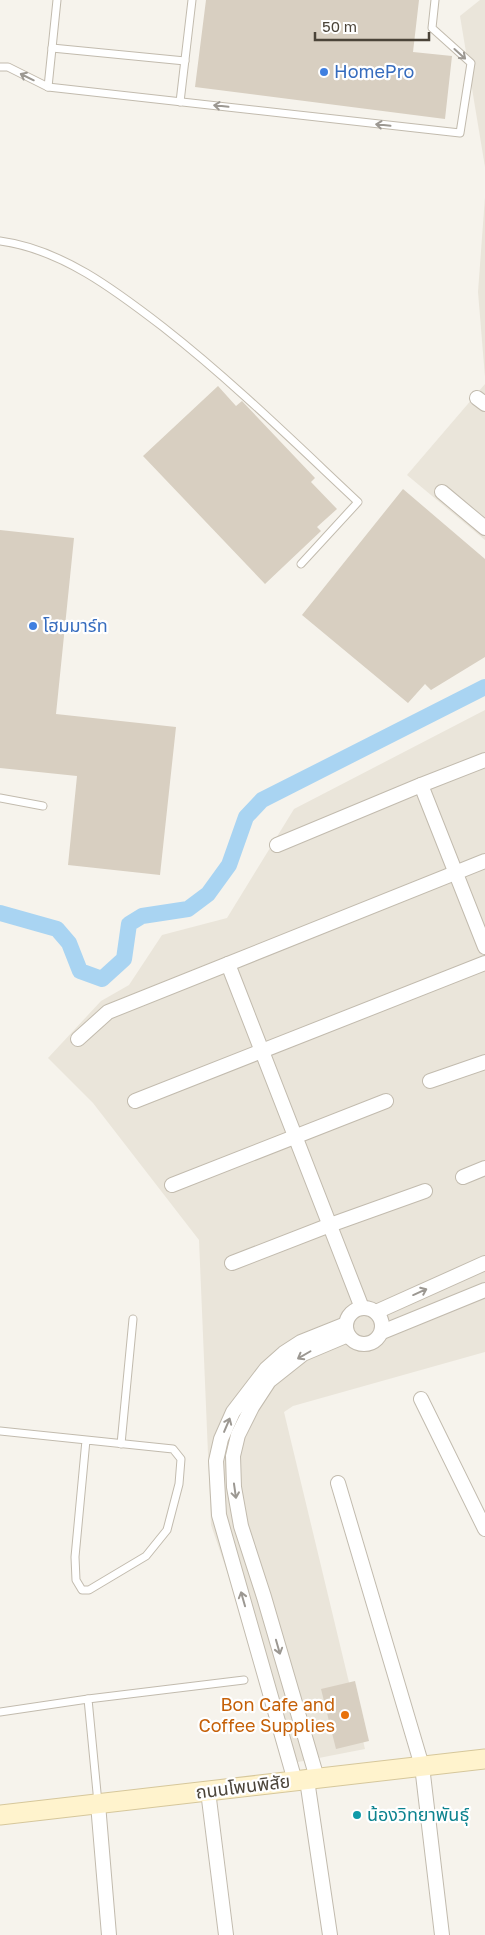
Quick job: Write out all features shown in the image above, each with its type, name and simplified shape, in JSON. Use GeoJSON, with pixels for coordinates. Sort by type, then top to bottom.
{"type":"FeatureCollection","features":[{"type":"Feature","properties":{"kind":"street"},"geometry":{"type":"LineString","coordinates":[[442,492],[485,528]]}},
{"type":"Feature","properties":{"kind":"street"},"geometry":{"type":"LineString","coordinates":[[276,845],[485,760]]}},
{"type":"Feature","properties":{"kind":"street"},"geometry":{"type":"LineString","coordinates":[[421,785],[485,947]]}},
{"type":"Feature","properties":{"kind":"street"},"geometry":{"type":"LineString","coordinates":[[78,1040],[108,1012],[485,862]]}},
{"type":"Feature","properties":{"kind":"street"},"geometry":{"type":"LineString","coordinates":[[228,964],[330,1224],[369,1310],[382,1321],[382,1332],[377,1340],[368,1344],[358,1344],[347,1330],[349,1316],[356,1310],[369,1310],[481,1265],[485,1290],[382,1332]]}},
{"type":"Feature","properties":{"kind":"street"},"geometry":{"type":"LineString","coordinates":[[135,1101],[485,964]]}},
{"type":"Feature","properties":{"kind":"street"},"geometry":{"type":"LineString","coordinates":[[430,1082],[485,1062]]}},
{"type":"Feature","properties":{"kind":"street"},"geometry":{"type":"LineString","coordinates":[[172,1185],[386,1101]]}},
{"type":"Feature","properties":{"kind":"street"},"geometry":{"type":"LineString","coordinates":[[463,1178],[485,1168]]}},
{"type":"Feature","properties":{"kind":"street"},"geometry":{"type":"LineString","coordinates":[[232,1263],[330,1224],[425,1191]]}},
{"type":"Feature","properties":{"kind":"street"},"geometry":{"type":"LineString","coordinates":[[330,1935],[306,1780],[288,1680],[240,1526],[234,1487],[233,1456],[238,1436],[252,1407],[269,1382],[303,1354],[347,1330]]}},
{"type":"Feature","properties":{"kind":"street"},"geometry":{"type":"LineString","coordinates":[[306,1780],[268,1686],[219,1515],[216,1461],[222,1439],[233,1412],[266,1369],[284,1353],[301,1342],[347,1330]]}},
{"type":"Feature","properties":{"kind":"street"},"geometry":{"type":"LineString","coordinates":[[421,1399],[485,1530]]}},
{"type":"Feature","properties":{"kind":"street"},"geometry":{"type":"LineString","coordinates":[[338,1483],[422,1766],[442,1935]]}},
{"type":"Feature","properties":{"kind":"street"},"geometry":{"type":"LineString","coordinates":[[268,1686],[288,1680]]}},
{"type":"Feature","properties":{"kind":"street","name":"ถนนโพนพิสัย"},"geometry":{"type":"LineString","coordinates":[[0,1815],[485,1759]]}},
{"type":"Feature","properties":{"kind":"street"},"geometry":{"type":"LineString","coordinates":[[208,1791],[226,1935]]}},
{"type":"Feature","properties":{"kind":"street"},"geometry":{"type":"LineString","coordinates":[[98,1804],[109,1935]]}},
{"type":"Feature","properties":{"kind":"lane"},"geometry":{"type":"LineString","coordinates":[[48,87],[57,0]]}},
{"type":"Feature","properties":{"kind":"lane"},"geometry":{"type":"LineString","coordinates":[[180,102],[192,0]]}},
{"type":"Feature","properties":{"kind":"lane"},"geometry":{"type":"LineString","coordinates":[[0,67],[8,68],[48,87],[460,133],[471,64],[432,28],[435,0]]}},
{"type":"Feature","properties":{"kind":"lane"},"geometry":{"type":"LineString","coordinates":[[52,48],[185,61]]}},
{"type":"Feature","properties":{"kind":"lane"},"geometry":{"type":"LineString","coordinates":[[0,240],[37,249],[84,271],[134,304],[242,392],[358,502],[301,564]]}},
{"type":"Feature","properties":{"kind":"lane"},"geometry":{"type":"LineString","coordinates":[[0,798],[43,806]]}},
{"type":"Feature","properties":{"kind":"lane"},"geometry":{"type":"LineString","coordinates":[[121,1444],[133,1319]]}},
{"type":"Feature","properties":{"kind":"lane"},"geometry":{"type":"LineString","coordinates":[[0,1430],[173,1449],[181,1459],[179,1484],[167,1530],[146,1556],[89,1590],[82,1590],[76,1580],[75,1557],[86,1440]]}},
{"type":"Feature","properties":{"kind":"lane"},"geometry":{"type":"LineString","coordinates":[[0,1712],[244,1680]]}},
{"type":"Feature","properties":{"kind":"lane"},"geometry":{"type":"LineString","coordinates":[[88,1700],[98,1804]]}},
{"type":"Feature","properties":{"kind":"shaded area"},"geometry":{"type":"Polygon","coordinates":[[[480,0],[485,0],[485,167],[460,16],[480,0]]]}},
{"type":"Feature","properties":{"kind":"shaded area"},"geometry":{"type":"Polygon","coordinates":[[[485,197],[485,377],[478,292],[485,197]]]}},
{"type":"Feature","properties":{"kind":"shaded area"},"geometry":{"type":"Polygon","coordinates":[[[485,384],[485,540],[407,475],[485,384]]]}},
{"type":"Feature","properties":{"kind":"shaded area"},"geometry":{"type":"Polygon","coordinates":[[[485,710],[485,1352],[293,1406],[284,1412],[365,1749],[293,1763],[211,1525],[199,1240],[93,1103],[48,1058],[101,1001],[129,985],[162,935],[227,918],[294,809],[485,710]]]}},
{"type":"Feature","properties":{"kind":"building","name":"HomePro"},"geometry":{"type":"Polygon","coordinates":[[[206,0],[419,0],[413,52],[452,56],[445,119],[195,87],[206,0]]]}},
{"type":"Feature","properties":{"kind":"building"},"geometry":{"type":"Polygon","coordinates":[[[218,386],[236,406],[242,401],[315,478],[311,482],[337,509],[317,527],[321,531],[265,584],[143,456],[218,386]]]}},
{"type":"Feature","properties":{"kind":"building"},"geometry":{"type":"Polygon","coordinates":[[[403,489],[485,559],[485,657],[431,690],[425,684],[408,703],[302,615],[403,489]]]}},
{"type":"Feature","properties":{"kind":"building","name":"โฮมมาร์ท"},"geometry":{"type":"Polygon","coordinates":[[[0,530],[74,538],[56,714],[176,727],[160,875],[68,865],[77,776],[0,768],[0,530]]]}},
{"type":"Feature","properties":{"kind":"building","name":"Bon Cafe and Coffee Supplies"},"geometry":{"type":"Polygon","coordinates":[[[355,1681],[369,1741],[336,1749],[321,1689],[355,1681]]]}},
{"type":"Feature","properties":{"kind":"waterway"},"geometry":{"type":"LineString","coordinates":[[0,913],[57,929],[69,943],[80,971],[102,979],[124,959],[129,924],[142,916],[188,909],[208,894],[229,865],[246,817],[262,800],[485,687]]}},
{"type":"Feature","properties":{"kind":"place","name":"HomePro"},"geometry":{"type":"Point","coordinates":[324,72]}},
{"type":"Feature","properties":{"kind":"place","name":"โฮมมาร์ท"},"geometry":{"type":"Point","coordinates":[33,626]}},
{"type":"Feature","properties":{"kind":"place","name":"Bon Cafe and Coffee Supplies"},"geometry":{"type":"Point","coordinates":[345,1715]}},
{"type":"Feature","properties":{"kind":"place","name":"น้องวิทยาพันธุ์"},"geometry":{"type":"Point","coordinates":[357,1815]}}]}
